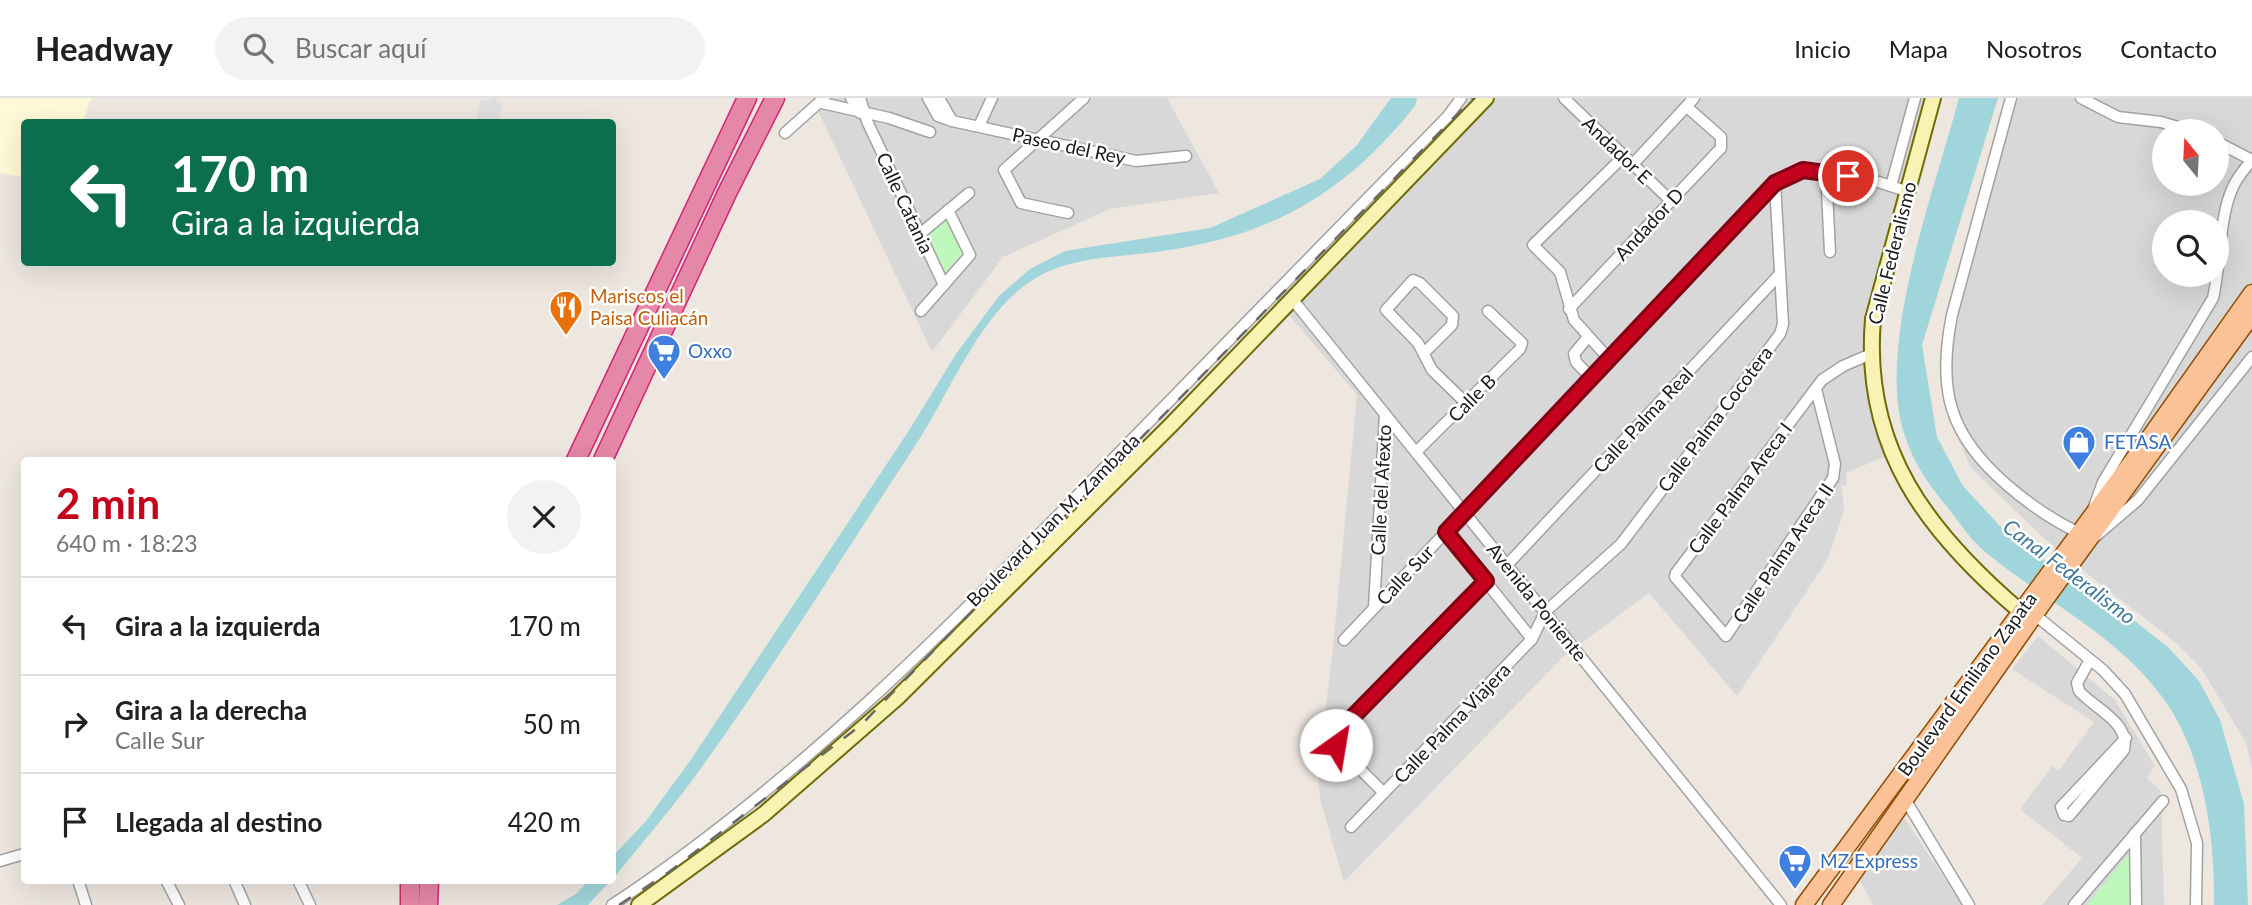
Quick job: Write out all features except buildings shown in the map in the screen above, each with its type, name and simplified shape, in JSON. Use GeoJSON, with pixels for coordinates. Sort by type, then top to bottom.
{"type":"FeatureCollection","features":[{"type":"Feature","properties":{"kind":"highway"},"geometry":{"type":"LineString","coordinates":[[577,457],[747,98]]}},
{"type":"Feature","properties":{"kind":"highway"},"geometry":{"type":"LineString","coordinates":[[604,457],[727,193],[775,98]]}},
{"type":"Feature","properties":{"kind":"highway"},"geometry":{"type":"LineString","coordinates":[[410,884],[410,905]]}},
{"type":"Feature","properties":{"kind":"highway"},"geometry":{"type":"LineString","coordinates":[[428,905],[429,884]]}},
{"type":"Feature","properties":{"kind":"main road","name":"Boulevard Emiliano Zapata"},"geometry":{"type":"LineString","coordinates":[[2084,537],[2092,516],[2252,293]]}},
{"type":"Feature","properties":{"kind":"main road","name":"Boulevard Emiliano Zapata"},"geometry":{"type":"LineString","coordinates":[[1831,905],[1905,799],[2039,596],[2252,315]]}},
{"type":"Feature","properties":{"kind":"main road","name":"Boulevard Emiliano Zapata"},"geometry":{"type":"LineString","coordinates":[[1804,905],[2028,614]]}},
{"type":"Feature","properties":{"kind":"street"},"geometry":{"type":"LineString","coordinates":[[851,98],[864,115]]}},
{"type":"Feature","properties":{"kind":"street"},"geometry":{"type":"LineString","coordinates":[[860,98],[864,115]]}},
{"type":"Feature","properties":{"kind":"street"},"geometry":{"type":"LineString","coordinates":[[928,98],[940,118],[952,121]]}},
{"type":"Feature","properties":{"kind":"street"},"geometry":{"type":"LineString","coordinates":[[939,98],[952,121]]}},
{"type":"Feature","properties":{"kind":"street"},"geometry":{"type":"LineString","coordinates":[[979,126],[992,98]]}},
{"type":"Feature","properties":{"kind":"street"},"geometry":{"type":"LineString","coordinates":[[1068,213],[1021,203],[1005,176],[1007,166],[1084,98]]}},
{"type":"Feature","properties":{"kind":"street","name":"Boulevard Juan M. Zambada"},"geometry":{"type":"LineString","coordinates":[[612,905],[719,831],[862,710],[1252,317],[1448,116],[1461,98]]}},
{"type":"Feature","properties":{"kind":"street","name":"Boulevard Juan M. Zambada"},"geometry":{"type":"LineString","coordinates":[[639,905],[764,814],[889,706],[1293,300],[1486,98]]}},
{"type":"Feature","properties":{"kind":"street"},"geometry":{"type":"LineString","coordinates":[[1633,164],[1694,98]]}},
{"type":"Feature","properties":{"kind":"street"},"geometry":{"type":"LineString","coordinates":[[1891,186],[1915,98]]}},
{"type":"Feature","properties":{"kind":"street"},"geometry":{"type":"LineString","coordinates":[[2011,98],[1952,315],[1947,348],[1948,390],[1960,431],[1981,463],[2045,515],[2084,537],[2109,528],[2138,500],[2252,357]]}},
{"type":"Feature","properties":{"kind":"street"},"geometry":{"type":"LineString","coordinates":[[2081,98],[2118,117],[2152,121]]}},
{"type":"Feature","properties":{"kind":"street","name":"Calle Federalismo"},"geometry":{"type":"LineString","coordinates":[[1930,99],[1877,299],[1871,354],[1877,408],[1892,456],[1936,525],[2028,614]]}},
{"type":"Feature","properties":{"kind":"street"},"geometry":{"type":"LineString","coordinates":[[785,133],[823,100],[864,115],[930,132]]}},
{"type":"Feature","properties":{"kind":"street","name":"Andador E"},"geometry":{"type":"LineString","coordinates":[[1570,100],[1671,201]]}},
{"type":"Feature","properties":{"kind":"street","name":"Andador D"},"geometry":{"type":"LineString","coordinates":[[1569,309],[1721,148],[1721,137],[1687,107]]}},
{"type":"Feature","properties":{"kind":"street","name":"Calle Catania"},"geometry":{"type":"LineString","coordinates":[[864,115],[944,285]]}},
{"type":"Feature","properties":{"kind":"street","name":"Paseo del Rey"},"geometry":{"type":"LineString","coordinates":[[952,121],[1136,161],[1186,156]]}},
{"type":"Feature","properties":{"kind":"street"},"geometry":{"type":"LineString","coordinates":[[2092,516],[2103,482],[2213,298],[2220,268],[2226,205],[2233,186],[2252,160],[2230,149]]}},
{"type":"Feature","properties":{"kind":"street"},"geometry":{"type":"LineString","coordinates":[[1609,359],[1588,337],[1569,309],[1560,272],[1533,245],[1624,156]]}},
{"type":"Feature","properties":{"kind":"street","name":"Calle Sur"},"geometry":{"type":"LineString","coordinates":[[1343,640],[1775,183],[1803,170],[1826,171],[1906,191]]}},
{"type":"Feature","properties":{"kind":"street"},"geometry":{"type":"LineString","coordinates":[[1826,171],[1830,252]]}},
{"type":"Feature","properties":{"kind":"street","name":"Calle Palma Cocotera"},"geometry":{"type":"LineString","coordinates":[[1545,612],[1621,544],[1780,334],[1783,324],[1775,183]]}},
{"type":"Feature","properties":{"kind":"street"},"geometry":{"type":"LineString","coordinates":[[920,234],[969,192]]}},
{"type":"Feature","properties":{"kind":"street"},"geometry":{"type":"LineString","coordinates":[[921,310],[970,252],[948,210]]}},
{"type":"Feature","properties":{"kind":"street","name":"Calle Palma Real"},"geometry":{"type":"LineString","coordinates":[[1507,565],[1779,275]]}},
{"type":"Feature","properties":{"kind":"street"},"geometry":{"type":"LineString","coordinates":[[1424,353],[1452,325],[1453,316],[1420,282],[1413,280],[1386,307],[1387,312],[1424,353],[1433,370],[1467,404]]}},
{"type":"Feature","properties":{"kind":"street","name":"Avenida Poniente"},"geometry":{"type":"LineString","coordinates":[[1293,300],[1781,905]]}},
{"type":"Feature","properties":{"kind":"street","name":"Calle B"},"geometry":{"type":"LineString","coordinates":[[1416,453],[1520,349],[1520,341],[1488,311]]}},
{"type":"Feature","properties":{"kind":"street"},"geometry":{"type":"LineString","coordinates":[[1588,337],[1574,354],[1576,362],[1591,378]]}},
{"type":"Feature","properties":{"kind":"street","name":"Calle Palma Areca I"},"geometry":{"type":"LineString","coordinates":[[1728,635],[1724,635],[1674,576],[1830,373],[1871,354]]}},
{"type":"Feature","properties":{"kind":"street","name":"Calle Palma Areca II"},"geometry":{"type":"LineString","coordinates":[[1728,635],[1833,478],[1835,464],[1816,389]]}},
{"type":"Feature","properties":{"kind":"street","name":"Calle del Afexto"},"geometry":{"type":"LineString","coordinates":[[1374,607],[1385,414]]}},
{"type":"Feature","properties":{"kind":"street"},"geometry":{"type":"LineString","coordinates":[[1446,532],[1532,639]]}},
{"type":"Feature","properties":{"kind":"street"},"geometry":{"type":"LineString","coordinates":[[1384,793],[1336,745],[1336,734],[1486,581]]}},
{"type":"Feature","properties":{"kind":"street","name":"Calle Palma Viajera"},"geometry":{"type":"LineString","coordinates":[[1351,827],[1532,639],[1545,612]]}},
{"type":"Feature","properties":{"kind":"street"},"geometry":{"type":"LineString","coordinates":[[2028,614],[2090,660],[2125,694],[2182,789],[2197,842],[2196,905]]}},
{"type":"Feature","properties":{"kind":"street"},"geometry":{"type":"LineString","coordinates":[[2090,660],[2077,684],[2079,691],[2116,723],[2126,738],[2094,779]]}},
{"type":"Feature","properties":{"kind":"street"},"geometry":{"type":"LineString","coordinates":[[1905,799],[1969,905]]}},
{"type":"Feature","properties":{"kind":"street"},"geometry":{"type":"LineString","coordinates":[[2074,905],[2164,801]]}},
{"type":"Feature","properties":{"kind":"street"},"geometry":{"type":"LineString","coordinates":[[2135,833],[2136,905]]}},
{"type":"Feature","properties":{"kind":"street"},"geometry":{"type":"LineString","coordinates":[[0,861],[21,855]]}},
{"type":"Feature","properties":{"kind":"street"},"geometry":{"type":"LineString","coordinates":[[79,884],[86,905]]}},
{"type":"Feature","properties":{"kind":"street"},"geometry":{"type":"LineString","coordinates":[[166,905],[178,903],[168,884]]}},
{"type":"Feature","properties":{"kind":"street"},"geometry":{"type":"LineString","coordinates":[[236,884],[245,905]]}},
{"type":"Feature","properties":{"kind":"street"},"geometry":{"type":"LineString","coordinates":[[300,884],[310,905]]}},
{"type":"Feature","properties":{"kind":"shaded area"},"geometry":{"type":"Polygon","coordinates":[[[0,98],[91,98],[84,119],[21,119],[21,176],[0,173],[0,98]]]}},
{"type":"Feature","properties":{"kind":"shaded area"},"geometry":{"type":"Polygon","coordinates":[[[490,98],[498,98],[497,102],[503,103],[500,119],[477,119],[481,99],[489,101],[490,98]]]}},
{"type":"Feature","properties":{"kind":"shaded area"},"geometry":{"type":"Polygon","coordinates":[[[812,98],[1167,98],[1219,193],[1110,209],[1003,257],[932,352],[812,98]]]}},
{"type":"Feature","properties":{"kind":"shaded area"},"geometry":{"type":"Polygon","coordinates":[[[1464,98],[1942,98],[1878,330],[1875,358],[1891,454],[1846,473],[1847,485],[1842,486],[1844,511],[1828,559],[1737,696],[1649,593],[1562,658],[1344,882],[1320,799],[1318,774],[1357,395],[1273,296],[1464,98]]]}},
{"type":"Feature","properties":{"kind":"shaded area"},"geometry":{"type":"Polygon","coordinates":[[[2013,98],[2252,98],[2252,769],[2246,743],[2201,668],[2174,641],[2054,548],[1970,467],[1954,429],[1946,397],[1948,334],[2013,98]]]}},
{"type":"Feature","properties":{"kind":"shaded area"},"geometry":{"type":"Polygon","coordinates":[[[2038,636],[2115,700],[2155,766],[2147,778],[2161,791],[2164,905],[2042,905],[2082,858],[2020,809],[2052,766],[2059,770],[2094,722],[2012,669],[2038,636]]]}},
{"type":"Feature","properties":{"kind":"shaded area"},"geometry":{"type":"Polygon","coordinates":[[[1893,801],[1962,905],[1873,905],[1849,861],[1893,801]]]}},
{"type":"Feature","properties":{"kind":"green space"},"geometry":{"type":"Polygon","coordinates":[[[946,220],[964,252],[946,272],[940,272],[922,240],[946,220]]]}},
{"type":"Feature","properties":{"kind":"green space"},"geometry":{"type":"Polygon","coordinates":[[[2130,852],[2130,905],[2087,905],[2130,852]]]}},
{"type":"Feature","properties":{"kind":"water"},"geometry":{"type":"Polygon","coordinates":[[[1391,98],[1417,98],[1415,106],[1389,137],[1362,163],[1334,186],[1273,221],[1203,244],[1076,262],[1043,274],[1010,298],[979,337],[915,446],[758,686],[693,779],[616,875],[616,853],[646,821],[690,761],[908,432],[956,354],[999,296],[1030,269],[1065,251],[1210,228],[1320,179],[1357,145],[1391,98]]]}},
{"type":"Feature","properties":{"kind":"water"},"geometry":{"type":"Polygon","coordinates":[[[1959,98],[1998,98],[1922,345],[1937,437],[1963,486],[2012,539],[2121,610],[2170,649],[2199,681],[2220,720],[2244,804],[2248,905],[2214,905],[2212,852],[2204,797],[2188,744],[2163,698],[2124,655],[1978,545],[1928,483],[1907,441],[1900,418],[1897,382],[1905,300],[1925,215],[1959,98]]]}},
{"type":"Feature","properties":{"kind":"water"},"geometry":{"type":"Polygon","coordinates":[[[585,884],[607,884],[588,905],[557,905],[576,894],[585,884]]]}},
{"type":"Feature","properties":{"kind":"railway"},"geometry":{"type":"LineString","coordinates":[[619,905],[669,872],[861,725],[1473,98]]}},
{"type":"Feature","properties":{"kind":"place","name":"Mariscos el Paisa Culiacán"},"geometry":{"type":"Point","coordinates":[566,337]}},
{"type":"Feature","properties":{"kind":"place","name":"Oxxo"},"geometry":{"type":"Point","coordinates":[664,381]}},
{"type":"Feature","properties":{"kind":"place","name":"FETASA"},"geometry":{"type":"Point","coordinates":[2079,472]}},
{"type":"Feature","properties":{"kind":"place","name":"MZ Express"},"geometry":{"type":"Point","coordinates":[1795,891]}},
{"type":"Feature","properties":{"kind":"route"},"geometry":{"type":"LineString","coordinates":[[1336,745],[1336,734],[1486,581],[1446,532],[1775,183],[1785,176],[1803,170],[1848,176]]}},
{"type":"Feature","properties":{"kind":"water label","name":"Canal Federalismo"},"geometry":{"type":"Point","coordinates":[2069,572]}}]}
